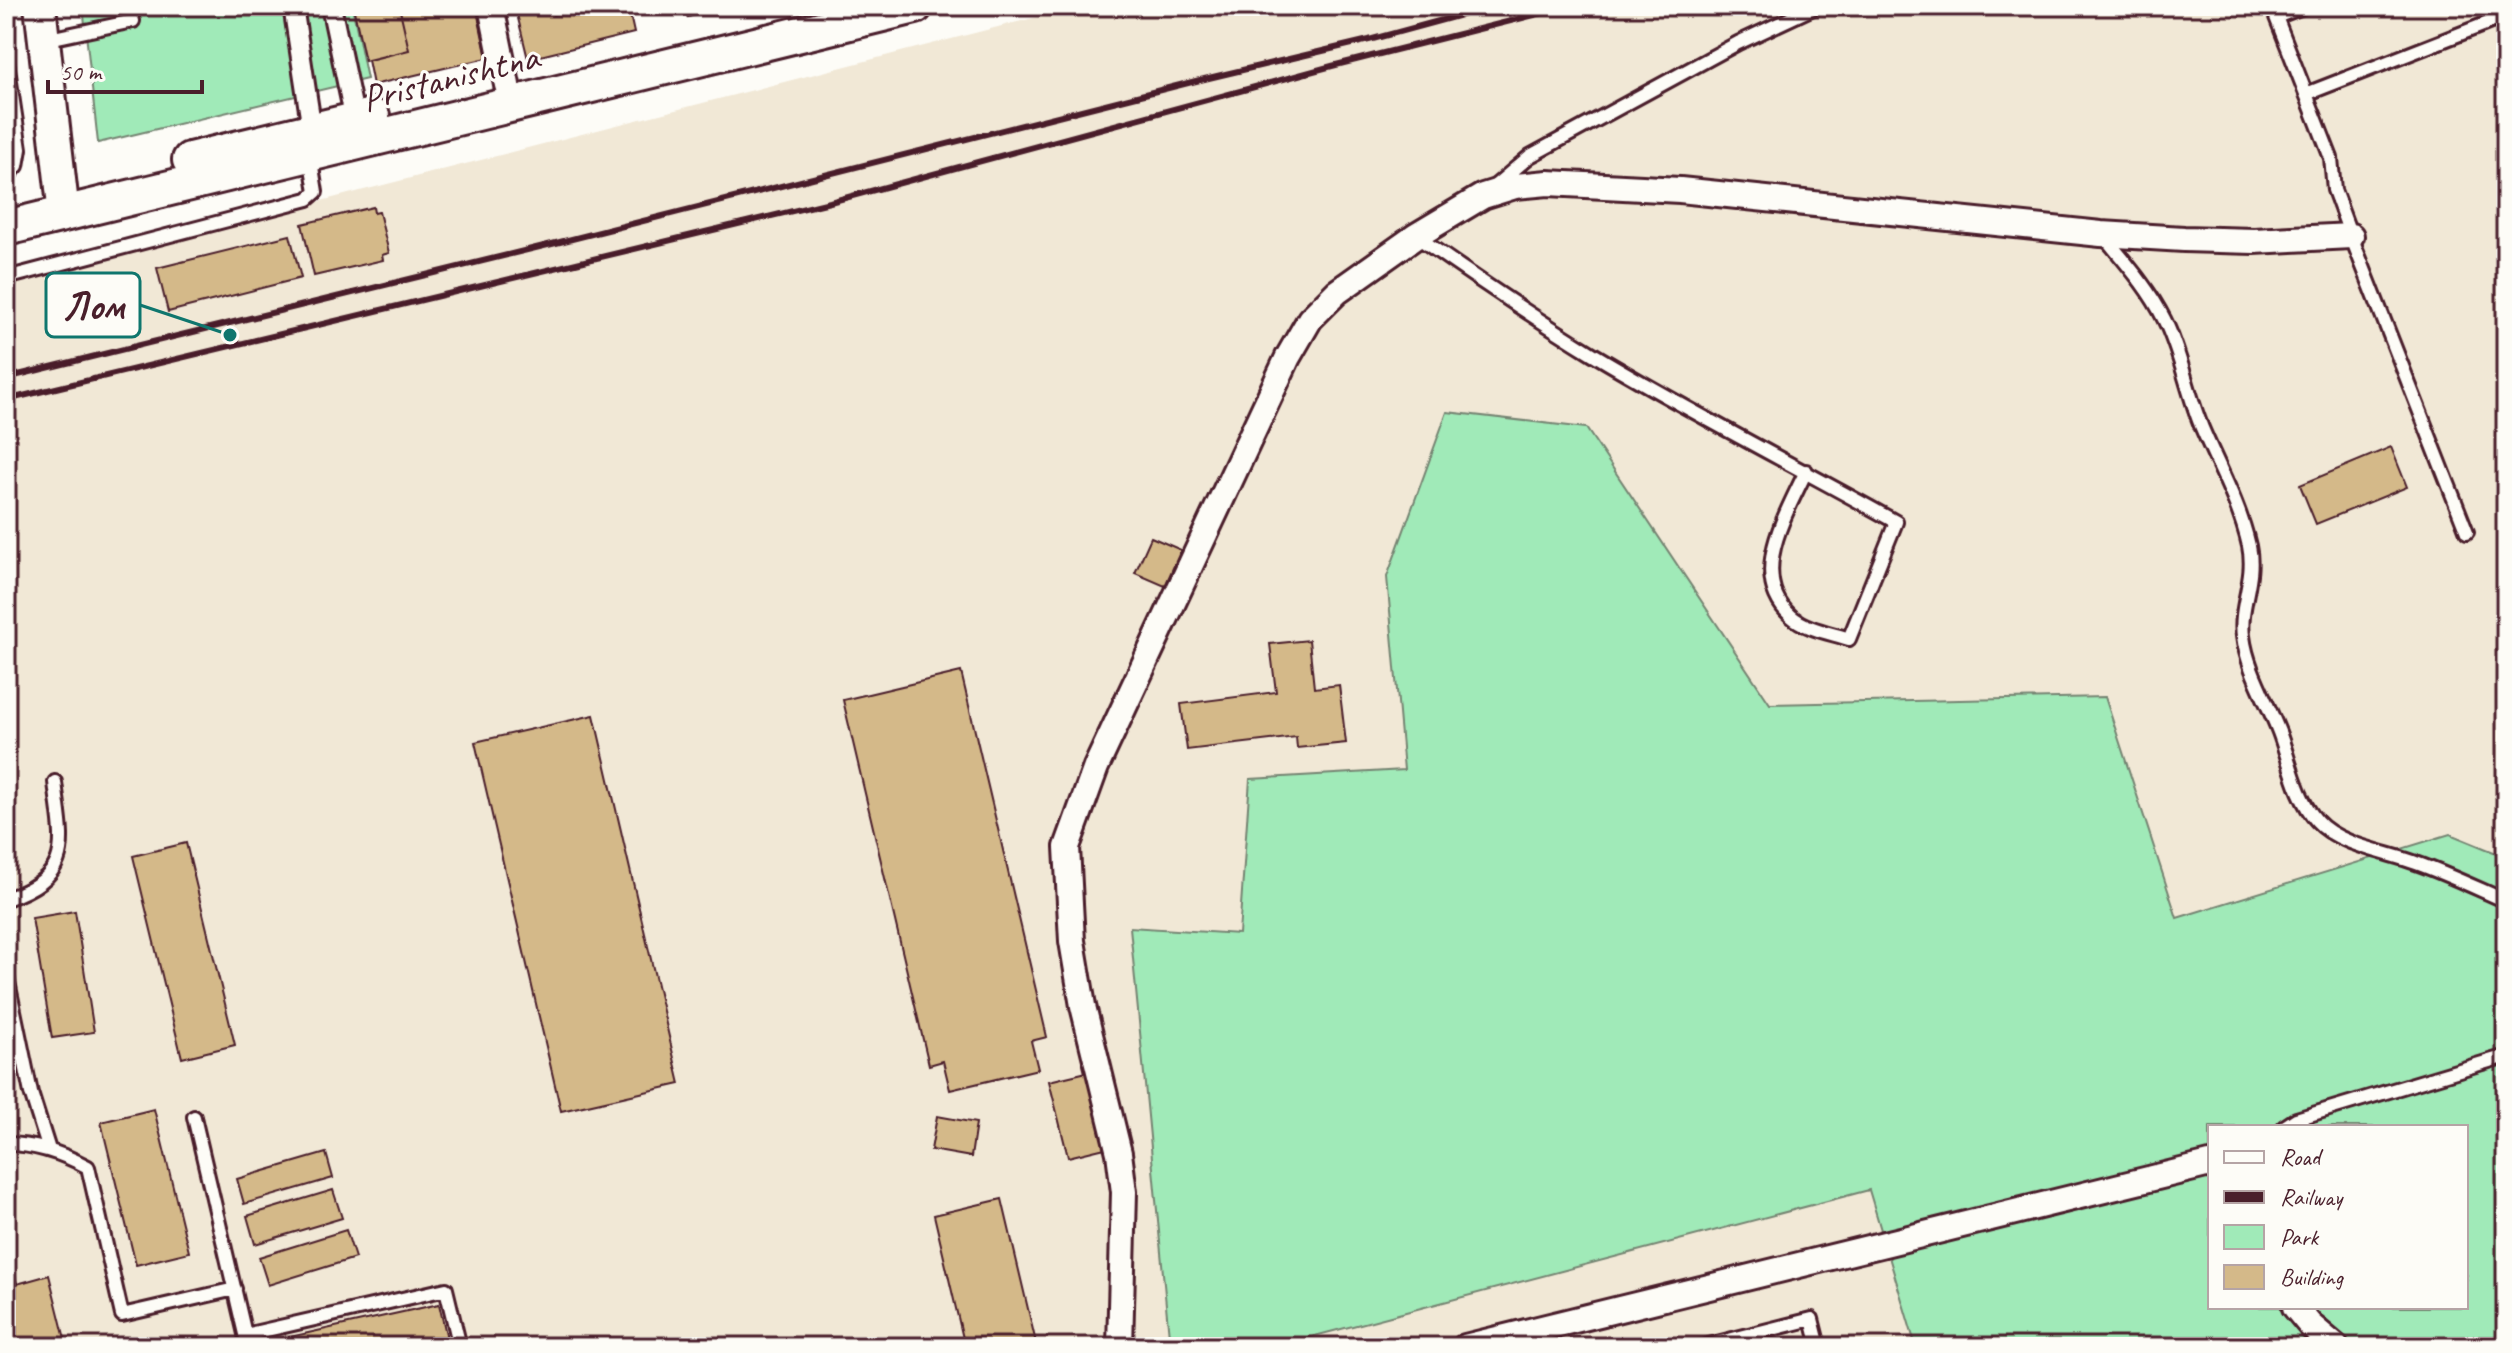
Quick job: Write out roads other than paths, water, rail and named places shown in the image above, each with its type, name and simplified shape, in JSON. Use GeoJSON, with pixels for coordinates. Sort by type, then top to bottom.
{"type":"FeatureCollection","features":[{"type":"Feature","properties":{"kind":"main road","name":"Pristanishtna"},"geometry":{"type":"LineString","coordinates":[[311,142],[355,120],[823,6]]}},
{"type":"Feature","properties":{"kind":"main road","name":"Pristanishtna"},"geometry":{"type":"LineString","coordinates":[[6,228],[63,203],[311,142],[915,6]]}},
{"type":"Feature","properties":{"kind":"main road","name":"Pristanishtna"},"geometry":{"type":"LineString","coordinates":[[6,205],[63,203]]}},
{"type":"Feature","properties":{"kind":"street"},"geometry":{"type":"LineString","coordinates":[[40,6],[63,203]]}},
{"type":"Feature","properties":{"kind":"street"},"geometry":{"type":"LineString","coordinates":[[293,6],[311,142]]}},
{"type":"Feature","properties":{"kind":"street"},"geometry":{"type":"LineString","coordinates":[[331,6],[355,120]]}},
{"type":"Feature","properties":{"kind":"street"},"geometry":{"type":"LineString","coordinates":[[491,6],[507,85]]}},
{"type":"Feature","properties":{"kind":"street"},"geometry":{"type":"LineString","coordinates":[[1120,1347],[1124,1192],[1119,1153],[1083,1006],[1072,941],[1067,847],[1096,767],[1288,357],[1310,319],[1337,292],[1416,236],[1483,196],[1515,186],[1548,183],[1680,190],[2101,234],[2254,241],[2351,236]]}},
{"type":"Feature","properties":{"kind":"street"},"geometry":{"type":"LineString","coordinates":[[1465,1347],[2208,1164]]}},
{"type":"Feature","properties":{"kind":"street"},"geometry":{"type":"LineString","coordinates":[[2297,1309],[2336,1347]]}},
{"type":"Feature","properties":{"kind":"lane"},"geometry":{"type":"LineString","coordinates":[[1483,196],[1530,156],[1738,43],[1817,6]]}},
{"type":"Feature","properties":{"kind":"lane"},"geometry":{"type":"LineString","coordinates":[[2305,6],[2276,17],[2331,158],[2334,190],[2351,236],[2467,532]]}},
{"type":"Feature","properties":{"kind":"lane"},"geometry":{"type":"LineString","coordinates":[[2306,94],[2506,16]]}},
{"type":"Feature","properties":{"kind":"lane"},"geometry":{"type":"LineString","coordinates":[[44,40],[133,21]]}},
{"type":"Feature","properties":{"kind":"lane"},"geometry":{"type":"LineString","coordinates":[[6,55],[20,149],[17,166],[6,178]]}},
{"type":"Feature","properties":{"kind":"lane"},"geometry":{"type":"LineString","coordinates":[[6,278],[308,199],[316,192],[311,142]]}},
{"type":"Feature","properties":{"kind":"lane"},"geometry":{"type":"LineString","coordinates":[[2101,234],[2142,282],[2165,321],[2193,408],[2242,524],[2251,565],[2251,585],[2243,612],[2243,635],[2248,659],[2305,804],[2316,821],[2332,835],[2416,863],[2506,901]]}},
{"type":"Feature","properties":{"kind":"lane"},"geometry":{"type":"LineString","coordinates":[[1416,236],[1595,355],[1806,471],[1896,522],[1849,639],[1792,617],[1779,599],[1772,578],[1771,557],[1806,471]]}},
{"type":"Feature","properties":{"kind":"lane"},"geometry":{"type":"LineString","coordinates":[[6,899],[32,889],[52,873],[59,861],[62,842],[55,782]]}},
{"type":"Feature","properties":{"kind":"lane"},"geometry":{"type":"LineString","coordinates":[[6,972],[31,1093],[49,1150]]}},
{"type":"Feature","properties":{"kind":"lane"},"geometry":{"type":"LineString","coordinates":[[2287,1125],[2296,1119],[2506,1056]]}},
{"type":"Feature","properties":{"kind":"lane"},"geometry":{"type":"LineString","coordinates":[[194,1117],[247,1341],[446,1289],[460,1347]]}},
{"type":"Feature","properties":{"kind":"lane"},"geometry":{"type":"LineString","coordinates":[[6,1144],[49,1150],[88,1167],[122,1315],[235,1289]]}},
{"type":"Feature","properties":{"kind":"lane"},"geometry":{"type":"LineString","coordinates":[[1701,1347],[1812,1319],[1819,1347]]}},
{"type":"Feature","properties":{"kind":"railway"},"geometry":{"type":"LineString","coordinates":[[6,378],[1369,40],[1494,6]]}},
{"type":"Feature","properties":{"kind":"railway"},"geometry":{"type":"LineString","coordinates":[[6,400],[830,202],[1332,66],[1570,6]]}},
{"type":"Feature","properties":{"kind":"place","name":"Лом"},"geometry":{"type":"Point","coordinates":[230,335]}}]}
